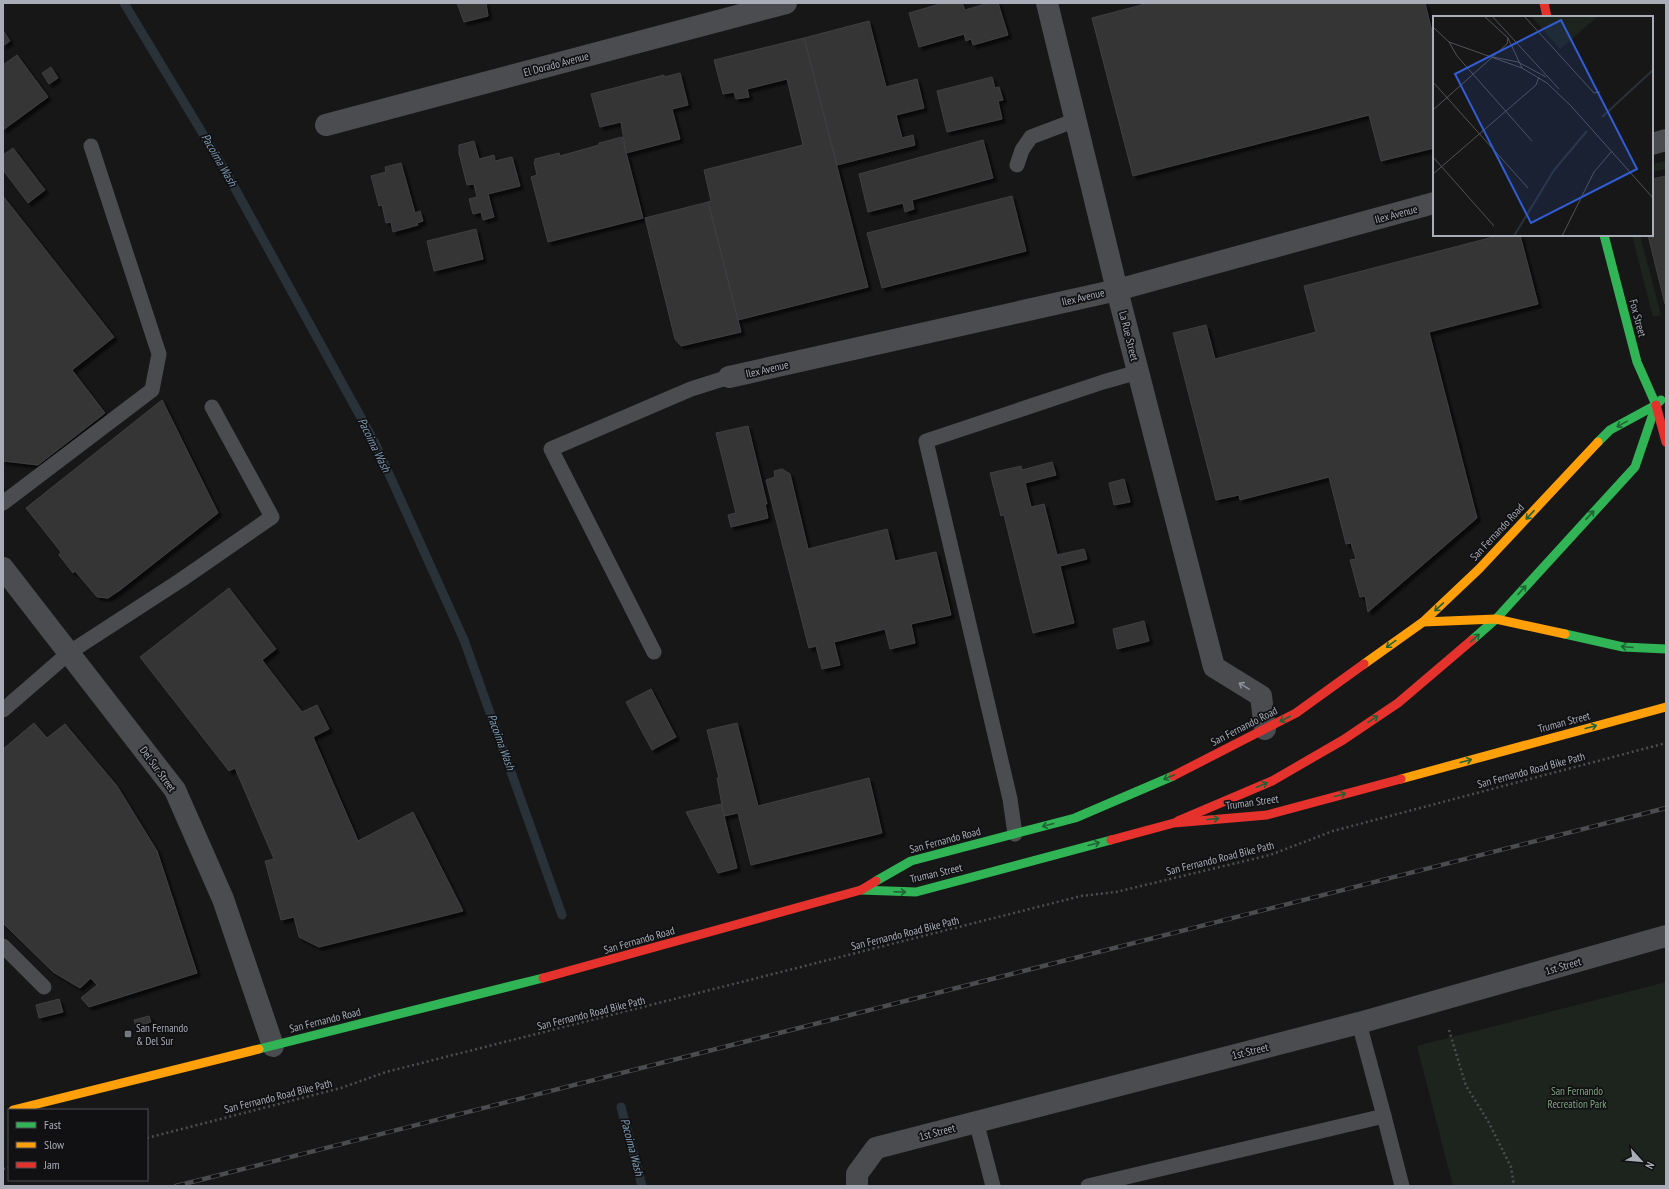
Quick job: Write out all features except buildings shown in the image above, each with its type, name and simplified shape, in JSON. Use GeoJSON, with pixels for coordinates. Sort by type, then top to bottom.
{"type":"FeatureCollection","features":[{"type":"Feature","properties":{"kind":"main road"},"geometry":{"type":"LineString","coordinates":[[1544,3],[1547,16]]}},
{"type":"Feature","properties":{"kind":"main road","name":"Fox Street"},"geometry":{"type":"LineString","coordinates":[[1604,236],[1637,362],[1656,405],[1666,442]]}},
{"type":"Feature","properties":{"kind":"main road","name":"San Fernando Road"},"geometry":{"type":"LineString","coordinates":[[17,1109],[595,965],[861,890],[911,861],[1075,818],[1177,774],[1296,713],[1423,622],[1479,569],[1610,430],[1656,405],[1666,394]]}},
{"type":"Feature","properties":{"kind":"main road","name":"San Fernando Road"},"geometry":{"type":"LineString","coordinates":[[1174,823],[1272,781],[1343,740],[1398,702],[1496,619],[1635,467],[1656,405]]}},
{"type":"Feature","properties":{"kind":"main road"},"geometry":{"type":"LineString","coordinates":[[1423,622],[1496,619],[1623,647],[1666,649]]}},
{"type":"Feature","properties":{"kind":"main road","name":"Truman Street"},"geometry":{"type":"LineString","coordinates":[[861,890],[916,892],[1174,823],[1267,815],[1666,707]]}},
{"type":"Feature","properties":{"kind":"street","name":"El Dorado Avenue"},"geometry":{"type":"LineString","coordinates":[[326,125],[786,3]]}},
{"type":"Feature","properties":{"kind":"street","name":"La Rue Street"},"geometry":{"type":"LineString","coordinates":[[1047,3],[1117,290],[1214,667],[1261,696],[1265,729]]}},
{"type":"Feature","properties":{"kind":"street"},"geometry":{"type":"LineString","coordinates":[[1653,144],[1666,140]]}},
{"type":"Feature","properties":{"kind":"street","name":"Ilex Avenue"},"geometry":{"type":"LineString","coordinates":[[729,377],[1117,290],[1433,203]]}},
{"type":"Feature","properties":{"kind":"street","name":"Del Sur Street"},"geometry":{"type":"LineString","coordinates":[[3,568],[70,652],[175,790],[223,899],[273,1046]]}},
{"type":"Feature","properties":{"kind":"street","name":"1st Street"},"geometry":{"type":"LineString","coordinates":[[857,1186],[857,1174],[876,1148],[1360,1023],[1666,936]]}},
{"type":"Feature","properties":{"kind":"lane"},"geometry":{"type":"LineString","coordinates":[[1017,165],[1022,150],[1031,137],[1076,120]]}},
{"type":"Feature","properties":{"kind":"lane"},"geometry":{"type":"LineString","coordinates":[[3,503],[152,390],[159,354],[91,146]]}},
{"type":"Feature","properties":{"kind":"lane"},"geometry":{"type":"LineString","coordinates":[[1015,834],[1010,799],[926,441],[1103,382],[1138,372]]}},
{"type":"Feature","properties":{"kind":"lane"},"geometry":{"type":"LineString","coordinates":[[654,652],[552,449],[691,389],[729,377]]}},
{"type":"Feature","properties":{"kind":"lane"},"geometry":{"type":"LineString","coordinates":[[3,710],[70,652],[181,580],[272,517],[212,407]]}},
{"type":"Feature","properties":{"kind":"lane"},"geometry":{"type":"LineString","coordinates":[[3,946],[44,986]]}},
{"type":"Feature","properties":{"kind":"lane"},"geometry":{"type":"LineString","coordinates":[[1360,1023],[1402,1186]]}},
{"type":"Feature","properties":{"kind":"lane"},"geometry":{"type":"LineString","coordinates":[[1088,1186],[1384,1116]]}},
{"type":"Feature","properties":{"kind":"lane"},"geometry":{"type":"LineString","coordinates":[[976,1121],[993,1186]]}},
{"type":"Feature","properties":{"kind":"path","name":"San Fernando Road Bike Path"},"geometry":{"type":"LineString","coordinates":[[148,1138],[341,1088],[386,1072],[1081,896],[1116,892],[1270,855],[1333,830],[1666,743]]}},
{"type":"Feature","properties":{"kind":"path"},"geometry":{"type":"LineString","coordinates":[[1449,1030],[1466,1086],[1488,1121],[1510,1167],[1514,1186]]}},
{"type":"Feature","properties":{"kind":"green space"},"geometry":{"type":"Polygon","coordinates":[[[1666,161],[1666,169],[1653,172],[1653,164],[1666,161]]]}},
{"type":"Feature","properties":{"kind":"green space"},"geometry":{"type":"Polygon","coordinates":[[[1632,236],[1640,236],[1661,315],[1653,317],[1632,236]]]}},
{"type":"Feature","properties":{"kind":"green space","name":"San Fernando Recreation Park"},"geometry":{"type":"Polygon","coordinates":[[[1666,982],[1666,1186],[1453,1186],[1417,1046],[1666,982]]]}},
{"type":"Feature","properties":{"kind":"waterway","name":"Pacoima Wash"},"geometry":{"type":"LineString","coordinates":[[124,3],[226,172],[375,443],[464,640],[562,915]]}},
{"type":"Feature","properties":{"kind":"waterway","name":"Pacoima Wash"},"geometry":{"type":"LineString","coordinates":[[621,1107],[642,1186]]}},
{"type":"Feature","properties":{"kind":"railway"},"geometry":{"type":"LineString","coordinates":[[176,1186],[1666,808]]}},
{"type":"Feature","properties":{"kind":"traffic: fast"},"geometry":{"type":"LineString","coordinates":[[1604,236],[1637,362],[1656,405]]}},
{"type":"Feature","properties":{"kind":"traffic: fast"},"geometry":{"type":"LineString","coordinates":[[1598,442],[1610,430],[1656,405],[1661,400]]}},
{"type":"Feature","properties":{"kind":"traffic: fast"},"geometry":{"type":"LineString","coordinates":[[1472,640],[1496,619],[1635,467],[1656,405]]}},
{"type":"Feature","properties":{"kind":"traffic: fast"},"geometry":{"type":"LineString","coordinates":[[1565,634],[1623,647],[1666,649]]}},
{"type":"Feature","properties":{"kind":"traffic: fast"},"geometry":{"type":"LineString","coordinates":[[876,881],[911,861],[1075,818],[1173,776]]}},
{"type":"Feature","properties":{"kind":"traffic: fast"},"geometry":{"type":"LineString","coordinates":[[861,890],[916,892],[1111,840]]}},
{"type":"Feature","properties":{"kind":"traffic: fast"},"geometry":{"type":"LineString","coordinates":[[259,1049],[543,978]]}},
{"type":"Feature","properties":{"kind":"traffic: slow"},"geometry":{"type":"LineString","coordinates":[[1423,622],[1479,569],[1598,442]]}},
{"type":"Feature","properties":{"kind":"traffic: slow"},"geometry":{"type":"LineString","coordinates":[[1364,664],[1423,622],[1496,619],[1565,634]]}},
{"type":"Feature","properties":{"kind":"traffic: slow"},"geometry":{"type":"LineString","coordinates":[[1401,779],[1666,707]]}},
{"type":"Feature","properties":{"kind":"traffic: slow"},"geometry":{"type":"LineString","coordinates":[[17,1109],[259,1049]]}},
{"type":"Feature","properties":{"kind":"traffic: jam"},"geometry":{"type":"LineString","coordinates":[[1544,3],[1547,16]]}},
{"type":"Feature","properties":{"kind":"traffic: jam"},"geometry":{"type":"LineString","coordinates":[[1656,405],[1666,442]]}},
{"type":"Feature","properties":{"kind":"traffic: jam"},"geometry":{"type":"LineString","coordinates":[[1178,821],[1272,781],[1343,740],[1398,703],[1472,640]]}},
{"type":"Feature","properties":{"kind":"traffic: jam"},"geometry":{"type":"LineString","coordinates":[[1173,776],[1296,713],[1364,664]]}},
{"type":"Feature","properties":{"kind":"traffic: jam"},"geometry":{"type":"LineString","coordinates":[[1111,840],[1174,823],[1267,815],[1401,779]]}},
{"type":"Feature","properties":{"kind":"traffic: jam"},"geometry":{"type":"LineString","coordinates":[[543,978],[861,890],[876,881]]}},
{"type":"Feature","properties":{"kind":"place","name":"San Fernando & Del Sur"},"geometry":{"type":"Point","coordinates":[128,1034]}}]}
